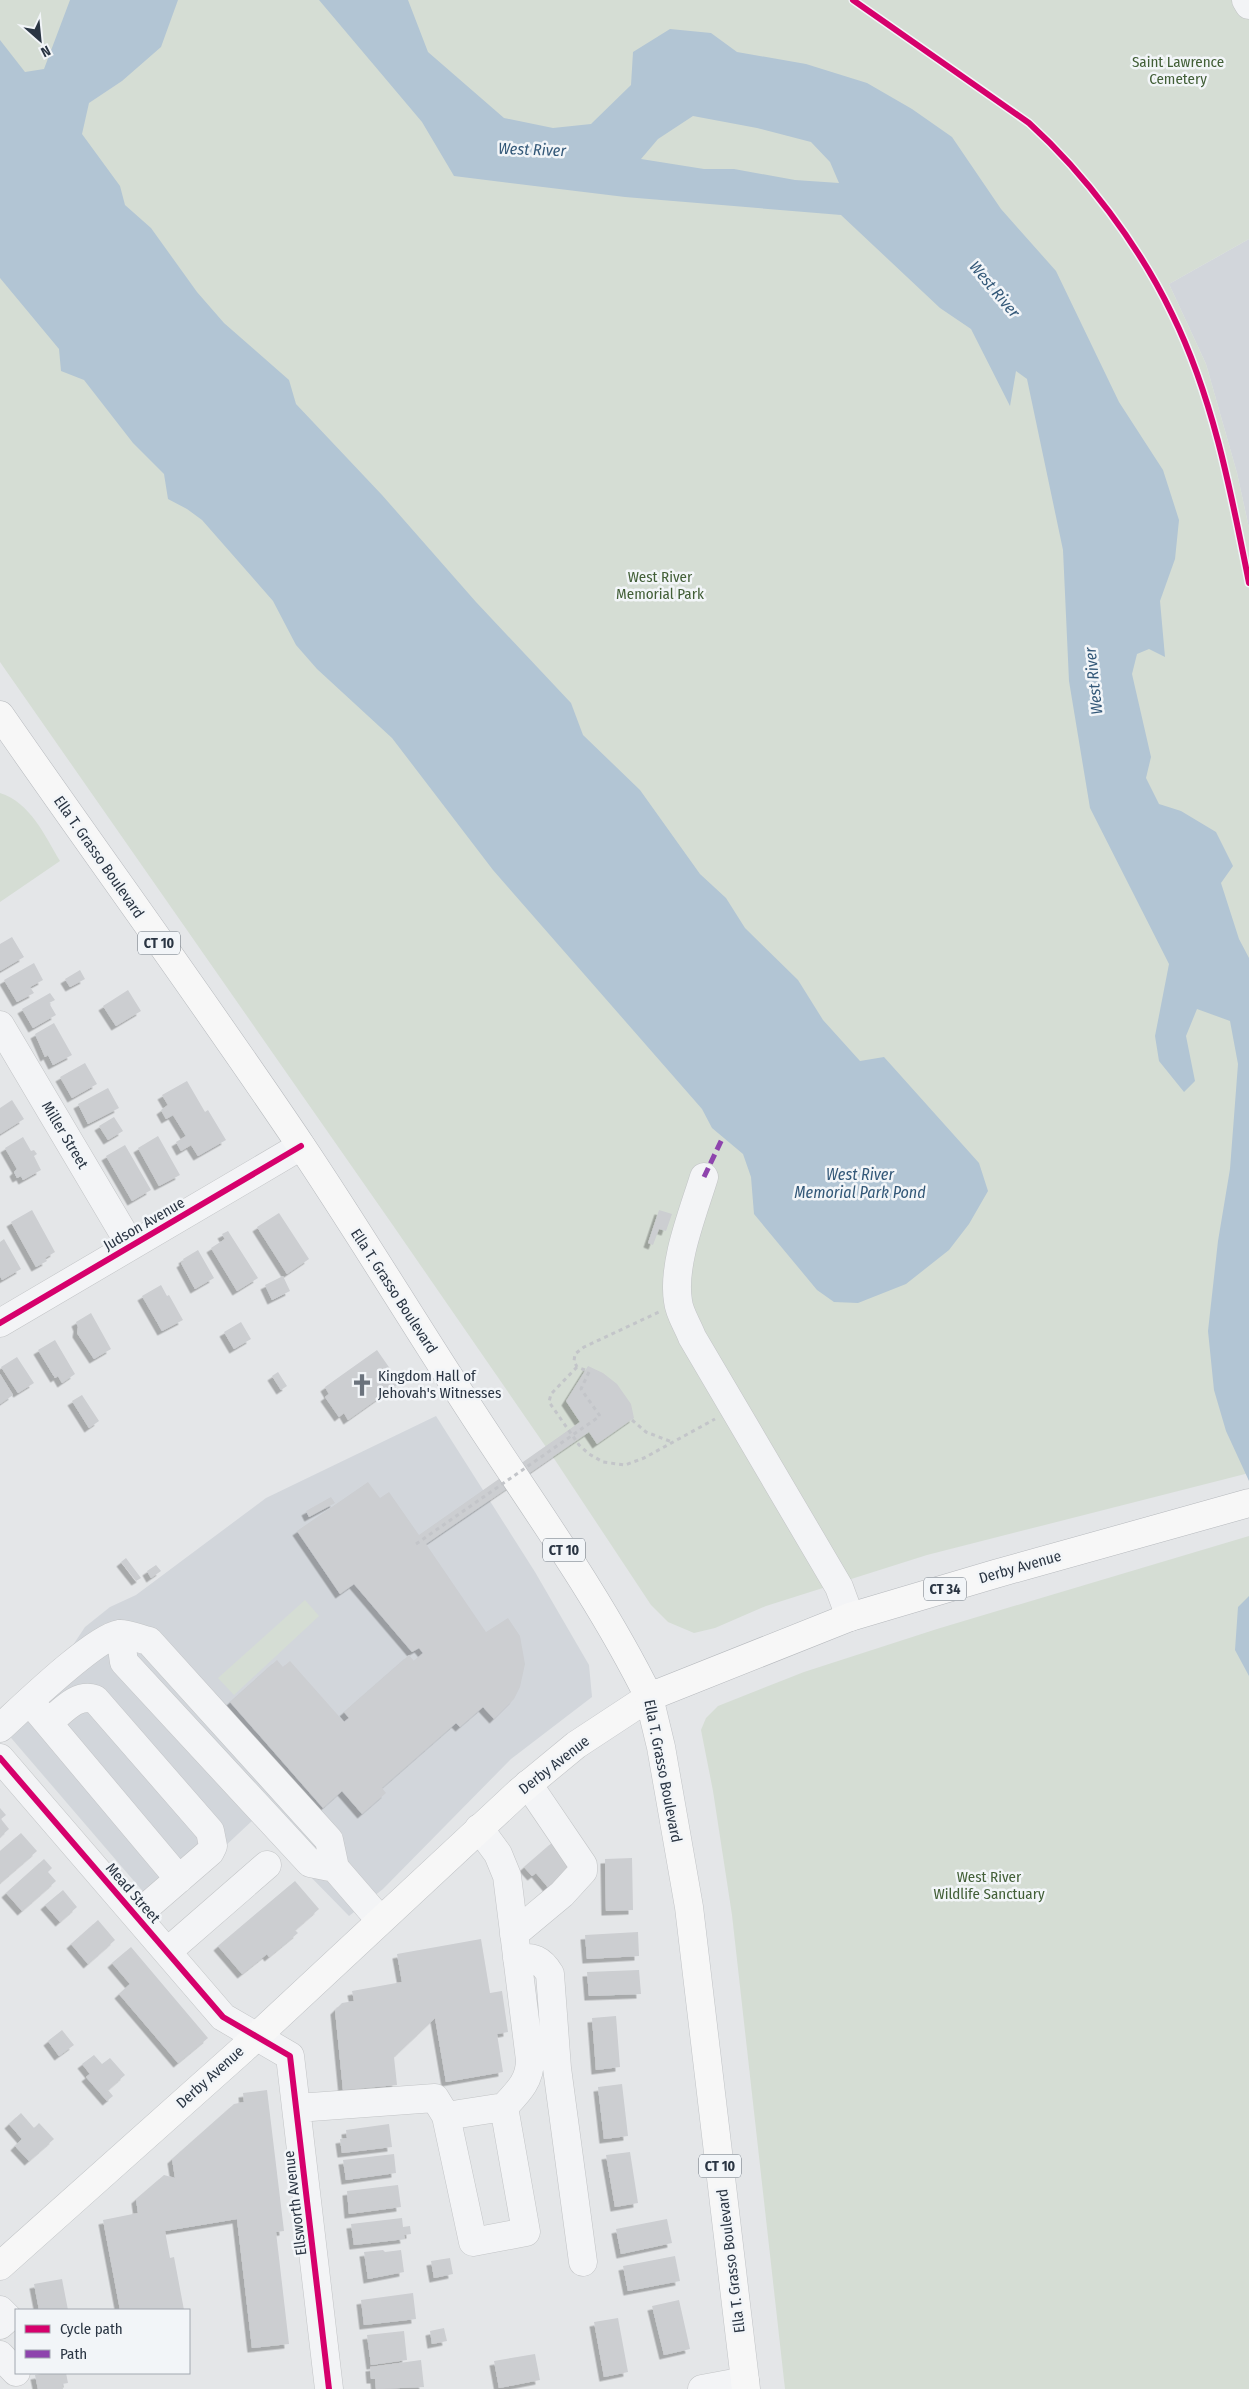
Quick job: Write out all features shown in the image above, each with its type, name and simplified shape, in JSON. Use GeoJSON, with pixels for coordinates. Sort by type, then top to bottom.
{"type":"FeatureCollection","features":[{"type":"Feature","properties":{"kind":"main road","name":"Ella T. Grasso Boulevard"},"geometry":{"type":"LineString","coordinates":[[0,715],[9,745],[301,1146],[469,1409],[531,1499],[580,1576],[625,1649],[649,1697],[661,1747],[689,1907],[746,2385]]}},
{"type":"Feature","properties":{"kind":"main road","name":"Derby Avenue"},"geometry":{"type":"LineString","coordinates":[[4,2261],[254,2036],[528,1784],[576,1745],[649,1697],[850,1617],[995,1574],[1249,1503]]}},
{"type":"Feature","properties":{"kind":"street"},"geometry":{"type":"LineString","coordinates":[[1246,0],[1249,6]]}},
{"type":"Feature","properties":{"kind":"street","name":"Miller Street"},"geometry":{"type":"LineString","coordinates":[[0,1025],[131,1246]]}},
{"type":"Feature","properties":{"kind":"street","name":"Judson Avenue"},"geometry":{"type":"LineString","coordinates":[[0,1323],[301,1146]]}},
{"type":"Feature","properties":{"kind":"street"},"geometry":{"type":"LineString","coordinates":[[704,1177],[681,1258],[676,1288],[678,1304],[692,1337],[839,1586],[850,1617]]}},
{"type":"Feature","properties":{"kind":"street"},"geometry":{"type":"LineString","coordinates":[[0,1728],[88,1651],[104,1639],[120,1634],[124,1662],[310,1863],[335,1868],[380,1920]]}},
{"type":"Feature","properties":{"kind":"street"},"geometry":{"type":"LineString","coordinates":[[48,1723],[78,1699],[87,1696],[95,1699],[210,1831],[213,1846],[210,1852],[136,1916]]}},
{"type":"Feature","properties":{"kind":"street"},"geometry":{"type":"LineString","coordinates":[[29,1701],[179,1879]]}},
{"type":"Feature","properties":{"kind":"street","name":"Mead Street"},"geometry":{"type":"LineString","coordinates":[[0,1758],[223,2017],[254,2036]]}},
{"type":"Feature","properties":{"kind":"street"},"geometry":{"type":"LineString","coordinates":[[515,1946],[583,1871],[583,1865],[528,1784]]}},
{"type":"Feature","properties":{"kind":"street"},"geometry":{"type":"LineString","coordinates":[[446,2116],[504,2107],[524,2084],[530,2068],[507,1876],[498,1854],[480,1828]]}},
{"type":"Feature","properties":{"kind":"street"},"geometry":{"type":"LineString","coordinates":[[167,1952],[267,1865]]}},
{"type":"Feature","properties":{"kind":"street"},"geometry":{"type":"LineString","coordinates":[[515,1946],[543,1963],[550,1974],[557,2068],[584,2262]]}},
{"type":"Feature","properties":{"kind":"street","name":"Ellsworth Avenue"},"geometry":{"type":"LineString","coordinates":[[254,2036],[290,2056],[329,2389]]}},
{"type":"Feature","properties":{"kind":"street"},"geometry":{"type":"LineString","coordinates":[[530,2068],[557,2068]]}},
{"type":"Feature","properties":{"kind":"street"},"geometry":{"type":"LineString","coordinates":[[296,2108],[435,2098],[446,2116],[473,2242],[526,2232],[504,2107]]}},
{"type":"Feature","properties":{"kind":"street"},"geometry":{"type":"LineString","coordinates":[[0,2310],[8,2318],[0,2324]]}},
{"type":"Feature","properties":{"kind":"street"},"geometry":{"type":"LineString","coordinates":[[0,2355],[15,2373]]}},
{"type":"Feature","properties":{"kind":"street"},"geometry":{"type":"LineString","coordinates":[[702,2389],[746,2385]]}},
{"type":"Feature","properties":{"kind":"path"},"geometry":{"type":"LineString","coordinates":[[416,1544],[600,1416],[581,1389],[587,1371],[578,1367],[574,1361],[575,1354],[584,1347],[678,1304]]}},
{"type":"Feature","properties":{"kind":"path"},"geometry":{"type":"LineString","coordinates":[[578,1367],[551,1394],[549,1402],[579,1445],[589,1454],[603,1462],[626,1465],[644,1458],[735,1409]]}},
{"type":"Feature","properties":{"kind":"path"},"geometry":{"type":"LineString","coordinates":[[632,1420],[646,1432],[673,1442]]}},
{"type":"Feature","properties":{"kind":"shaded area"},"geometry":{"type":"Polygon","coordinates":[[[1249,239],[1249,528],[1237,473],[1206,364],[1169,284],[1249,239]]]}},
{"type":"Feature","properties":{"kind":"shaded area"},"geometry":{"type":"Polygon","coordinates":[[[436,1416],[535,1572],[589,1665],[592,1697],[511,1759],[383,1889],[349,1916],[254,1819],[158,1909],[0,1725],[63,1660],[85,1627],[110,1607],[136,1595],[266,1498],[436,1416]]]}},
{"type":"Feature","properties":{"kind":"green space","name":"West River Memorial Park"},"geometry":{"type":"Polygon","coordinates":[[[0,0],[1249,0],[1249,239],[1169,284],[1206,364],[1237,473],[1249,528],[1249,1473],[927,1555],[766,1606],[715,1628],[694,1633],[668,1622],[651,1605],[555,1460],[0,662],[0,0]]]}},
{"type":"Feature","properties":{"kind":"green space"},"geometry":{"type":"Polygon","coordinates":[[[0,793],[11,797],[20,804],[36,821],[60,861],[0,902],[0,793]]]}},
{"type":"Feature","properties":{"kind":"green space","name":"West River Wildlife Sanctuary"},"geometry":{"type":"Polygon","coordinates":[[[1249,1536],[1249,2389],[785,2389],[732,1915],[713,1791],[701,1730],[706,1718],[718,1706],[804,1672],[937,1629],[1249,1536]]]}},
{"type":"Feature","properties":{"kind":"green space"},"geometry":{"type":"Polygon","coordinates":[[[305,1600],[319,1616],[234,1695],[218,1678],[305,1600]]]}},
{"type":"Feature","properties":{"kind":"water","name":"West River Memorial Park Pond"},"geometry":{"type":"Polygon","coordinates":[[[70,0],[178,0],[161,47],[122,81],[89,103],[82,134],[120,186],[125,205],[151,228],[197,292],[224,323],[289,380],[296,404],[382,495],[476,602],[571,703],[583,735],[640,790],[700,874],[726,898],[745,928],[798,980],[823,1020],[860,1061],[884,1057],[979,1163],[988,1191],[969,1224],[949,1250],[906,1284],[858,1303],[834,1302],[817,1290],[754,1214],[751,1177],[743,1154],[712,1128],[702,1109],[493,870],[392,738],[317,669],[296,645],[273,601],[202,520],[168,499],[164,474],[133,443],[84,380],[61,371],[59,349],[0,278],[0,40],[25,72],[44,69],[70,0]]]}},
{"type":"Feature","properties":{"kind":"water","name":"West River"},"geometry":{"type":"Polygon","coordinates":[[[319,0],[408,0],[428,52],[504,118],[553,128],[591,124],[631,85],[633,52],[670,29],[711,33],[737,52],[806,64],[867,83],[912,109],[952,137],[1001,209],[1056,271],[1119,402],[1163,470],[1179,520],[1175,559],[1160,601],[1165,657],[1149,649],[1137,654],[1132,674],[1151,757],[1146,778],[1159,804],[1181,811],[1216,832],[1233,866],[1221,883],[1239,939],[1249,958],[1249,1481],[1226,1431],[1214,1390],[1208,1331],[1218,1241],[1230,1169],[1238,1064],[1230,1021],[1197,1009],[1186,1036],[1195,1081],[1184,1092],[1159,1061],[1155,1036],[1169,964],[1090,808],[1069,681],[1063,550],[1027,379],[1016,371],[1010,406],[971,329],[940,308],[841,215],[625,197],[454,176],[422,122],[319,0]],[[693,116],[658,139],[641,159],[704,169],[734,169],[795,180],[839,183],[830,162],[811,142],[757,128],[693,116]]]}},
{"type":"Feature","properties":{"kind":"water"},"geometry":{"type":"Polygon","coordinates":[[[1249,1596],[1249,1676],[1235,1650],[1238,1607],[1249,1596]]]}},
{"type":"Feature","properties":{"kind":"building"},"geometry":{"type":"Polygon","coordinates":[[[12,937],[24,957],[0,971],[0,944],[12,937]]]}},
{"type":"Feature","properties":{"kind":"building"},"geometry":{"type":"Polygon","coordinates":[[[34,963],[43,980],[30,987],[34,993],[17,1002],[4,980],[34,963]]]}},
{"type":"Feature","properties":{"kind":"building"},"geometry":{"type":"Polygon","coordinates":[[[80,970],[85,979],[70,987],[65,979],[80,970]]]}},
{"type":"Feature","properties":{"kind":"building"},"geometry":{"type":"Polygon","coordinates":[[[128,990],[141,1011],[116,1026],[103,1006],[128,990]]]}},
{"type":"Feature","properties":{"kind":"building"},"geometry":{"type":"Polygon","coordinates":[[[50,993],[55,1000],[49,1003],[56,1015],[33,1028],[22,1009],[50,993]]]}},
{"type":"Feature","properties":{"kind":"building"},"geometry":{"type":"Polygon","coordinates":[[[54,1023],[72,1055],[53,1065],[48,1055],[45,1057],[35,1034],[54,1023]]]}},
{"type":"Feature","properties":{"kind":"building"},"geometry":{"type":"Polygon","coordinates":[[[85,1063],[97,1084],[72,1098],[60,1077],[85,1063]]]}},
{"type":"Feature","properties":{"kind":"building"},"geometry":{"type":"Polygon","coordinates":[[[187,1081],[205,1112],[208,1110],[226,1140],[198,1156],[191,1145],[181,1151],[176,1142],[186,1136],[173,1115],[166,1119],[161,1110],[168,1105],[162,1095],[187,1081]]]}},
{"type":"Feature","properties":{"kind":"building"},"geometry":{"type":"Polygon","coordinates":[[[108,1088],[119,1108],[88,1124],[78,1104],[108,1088]]]}},
{"type":"Feature","properties":{"kind":"building"},"geometry":{"type":"Polygon","coordinates":[[[12,1100],[24,1119],[0,1134],[0,1108],[12,1100]]]}},
{"type":"Feature","properties":{"kind":"building"},"geometry":{"type":"Polygon","coordinates":[[[114,1117],[123,1131],[108,1140],[99,1126],[114,1117]]]}},
{"type":"Feature","properties":{"kind":"building"},"geometry":{"type":"Polygon","coordinates":[[[158,1136],[180,1175],[159,1186],[138,1148],[158,1136]]]}},
{"type":"Feature","properties":{"kind":"building"},"geometry":{"type":"Polygon","coordinates":[[[23,1137],[31,1151],[34,1150],[37,1154],[34,1156],[41,1170],[23,1180],[21,1176],[17,1178],[14,1172],[17,1169],[5,1148],[23,1137]]]}},
{"type":"Feature","properties":{"kind":"building"},"geometry":{"type":"Polygon","coordinates":[[[125,1145],[151,1190],[132,1201],[106,1156],[125,1145]]]}},
{"type":"Feature","properties":{"kind":"building"},"geometry":{"type":"Polygon","coordinates":[[[32,1210],[55,1252],[45,1258],[47,1261],[36,1267],[11,1222],[32,1210]]]}},
{"type":"Feature","properties":{"kind":"building"},"geometry":{"type":"Polygon","coordinates":[[[659,1210],[672,1214],[666,1231],[659,1229],[653,1245],[648,1243],[659,1210]]]}},
{"type":"Feature","properties":{"kind":"building"},"geometry":{"type":"Polygon","coordinates":[[[279,1213],[309,1259],[287,1274],[257,1227],[279,1213]]]}},
{"type":"Feature","properties":{"kind":"building"},"geometry":{"type":"Polygon","coordinates":[[[228,1231],[258,1278],[237,1291],[211,1248],[225,1239],[222,1234],[228,1231]]]}},
{"type":"Feature","properties":{"kind":"building"},"geometry":{"type":"Polygon","coordinates":[[[4,1239],[21,1269],[2,1280],[0,1276],[0,1242],[4,1239]]]}},
{"type":"Feature","properties":{"kind":"building"},"geometry":{"type":"Polygon","coordinates":[[[198,1250],[214,1278],[195,1289],[181,1263],[184,1261],[183,1259],[198,1250]]]}},
{"type":"Feature","properties":{"kind":"building"},"geometry":{"type":"Polygon","coordinates":[[[283,1276],[290,1291],[272,1300],[265,1285],[283,1276]]]}},
{"type":"Feature","properties":{"kind":"building"},"geometry":{"type":"Polygon","coordinates":[[[161,1285],[183,1320],[162,1331],[142,1296],[161,1285]]]}},
{"type":"Feature","properties":{"kind":"building"},"geometry":{"type":"Polygon","coordinates":[[[91,1313],[111,1349],[94,1359],[77,1333],[78,1327],[76,1322],[91,1313]]]}},
{"type":"Feature","properties":{"kind":"building"},"geometry":{"type":"Polygon","coordinates":[[[241,1322],[251,1339],[234,1349],[224,1332],[241,1322]]]}},
{"type":"Feature","properties":{"kind":"building"},"geometry":{"type":"Polygon","coordinates":[[[55,1340],[75,1374],[62,1383],[58,1376],[55,1378],[38,1350],[55,1340]]]}},
{"type":"Feature","properties":{"kind":"building","name":"Kingdom Hall of Jehovah's Witnesses"},"geometry":{"type":"Polygon","coordinates":[[[377,1350],[400,1383],[348,1420],[344,1413],[339,1417],[325,1397],[329,1394],[325,1387],[377,1350]]]}},
{"type":"Feature","properties":{"kind":"building"},"geometry":{"type":"Polygon","coordinates":[[[17,1357],[34,1383],[18,1393],[1,1367],[17,1357]]]}},
{"type":"Feature","properties":{"kind":"building"},"geometry":{"type":"Polygon","coordinates":[[[588,1366],[603,1373],[617,1384],[631,1404],[634,1418],[597,1444],[589,1432],[426,1544],[486,1632],[508,1618],[520,1636],[525,1664],[520,1687],[514,1699],[494,1719],[483,1707],[460,1727],[456,1723],[382,1788],[386,1793],[362,1814],[342,1791],[323,1808],[230,1702],[277,1660],[283,1667],[290,1661],[344,1722],[349,1718],[344,1712],[409,1655],[414,1661],[423,1653],[419,1648],[412,1652],[354,1584],[340,1594],[297,1531],[368,1482],[380,1498],[389,1492],[419,1535],[580,1422],[566,1401],[588,1366]]]}},
{"type":"Feature","properties":{"kind":"building"},"geometry":{"type":"Polygon","coordinates":[[[278,1372],[287,1386],[281,1390],[272,1376],[278,1372]]]}},
{"type":"Feature","properties":{"kind":"building"},"geometry":{"type":"Polygon","coordinates":[[[0,1374],[13,1395],[0,1404],[0,1374]]]}},
{"type":"Feature","properties":{"kind":"building"},"geometry":{"type":"Polygon","coordinates":[[[82,1395],[99,1421],[89,1428],[72,1401],[82,1395]]]}},
{"type":"Feature","properties":{"kind":"building"},"geometry":{"type":"Polygon","coordinates":[[[331,1497],[335,1503],[309,1517],[306,1511],[331,1497]]]}},
{"type":"Feature","properties":{"kind":"building"},"geometry":{"type":"Polygon","coordinates":[[[126,1558],[141,1578],[136,1581],[121,1562],[126,1558]]]}},
{"type":"Feature","properties":{"kind":"building"},"geometry":{"type":"Polygon","coordinates":[[[156,1565],[161,1571],[151,1578],[147,1571],[156,1565]]]}},
{"type":"Feature","properties":{"kind":"building"},"geometry":{"type":"Polygon","coordinates":[[[0,1808],[6,1815],[1,1819],[9,1829],[0,1837],[0,1808]]]}},
{"type":"Feature","properties":{"kind":"building"},"geometry":{"type":"Polygon","coordinates":[[[21,1833],[37,1851],[0,1883],[0,1851],[21,1833]]]}},
{"type":"Feature","properties":{"kind":"building"},"geometry":{"type":"Polygon","coordinates":[[[554,1841],[578,1868],[551,1891],[536,1873],[532,1876],[524,1867],[554,1841]]]}},
{"type":"Feature","properties":{"kind":"building"},"geometry":{"type":"Polygon","coordinates":[[[632,1858],[633,1910],[606,1911],[605,1859],[632,1858]]]}},
{"type":"Feature","properties":{"kind":"building"},"geometry":{"type":"Polygon","coordinates":[[[44,1859],[52,1868],[48,1872],[56,1881],[22,1911],[6,1893],[44,1859]]]}},
{"type":"Feature","properties":{"kind":"building"},"geometry":{"type":"Polygon","coordinates":[[[295,1881],[319,1909],[295,1930],[298,1933],[269,1957],[267,1954],[242,1974],[218,1946],[295,1881]]]}},
{"type":"Feature","properties":{"kind":"building"},"geometry":{"type":"Polygon","coordinates":[[[63,1890],[77,1907],[60,1922],[45,1905],[63,1890]]]}},
{"type":"Feature","properties":{"kind":"building"},"geometry":{"type":"Polygon","coordinates":[[[98,1920],[115,1940],[88,1964],[71,1944],[98,1920]]]}},
{"type":"Feature","properties":{"kind":"building"},"geometry":{"type":"Polygon","coordinates":[[[638,1932],[639,1956],[587,1959],[585,1935],[638,1932]]]}},
{"type":"Feature","properties":{"kind":"building"},"geometry":{"type":"Polygon","coordinates":[[[481,1939],[490,1993],[502,1991],[508,2032],[497,2034],[503,2072],[446,2082],[435,2018],[394,2057],[397,2085],[343,2090],[335,2010],[342,2003],[354,2001],[352,1991],[402,1982],[397,1954],[481,1939]]]}},
{"type":"Feature","properties":{"kind":"building"},"geometry":{"type":"Polygon","coordinates":[[[131,1947],[208,2038],[178,2063],[119,1994],[130,1984],[112,1963],[131,1947]]]}},
{"type":"Feature","properties":{"kind":"building"},"geometry":{"type":"Polygon","coordinates":[[[639,1970],[641,1994],[589,1996],[587,1972],[639,1970]]]}},
{"type":"Feature","properties":{"kind":"building"},"geometry":{"type":"Polygon","coordinates":[[[616,2016],[620,2067],[596,2070],[592,2018],[616,2016]]]}},
{"type":"Feature","properties":{"kind":"building"},"geometry":{"type":"Polygon","coordinates":[[[62,2030],[74,2045],[59,2056],[48,2041],[62,2030]]]}},
{"type":"Feature","properties":{"kind":"building"},"geometry":{"type":"Polygon","coordinates":[[[94,2055],[102,2064],[110,2058],[125,2075],[108,2090],[113,2096],[107,2101],[86,2077],[90,2074],[82,2064],[94,2055]]]}},
{"type":"Feature","properties":{"kind":"building"},"geometry":{"type":"Polygon","coordinates":[[[622,2084],[628,2136],[604,2139],[598,2087],[622,2084]]]}},
{"type":"Feature","properties":{"kind":"building"},"geometry":{"type":"Polygon","coordinates":[[[267,2090],[284,2231],[276,2232],[289,2344],[252,2348],[237,2219],[165,2231],[170,2258],[174,2257],[184,2309],[120,2309],[103,2220],[138,2213],[136,2199],[164,2175],[175,2178],[172,2159],[234,2104],[244,2102],[243,2093],[267,2090]]]}},
{"type":"Feature","properties":{"kind":"building"},"geometry":{"type":"Polygon","coordinates":[[[21,2113],[34,2128],[39,2123],[54,2139],[29,2161],[15,2146],[22,2139],[9,2124],[21,2113]]]}},
{"type":"Feature","properties":{"kind":"building"},"geometry":{"type":"Polygon","coordinates":[[[389,2124],[392,2147],[342,2153],[340,2139],[347,2138],[346,2130],[389,2124]]]}},
{"type":"Feature","properties":{"kind":"building"},"geometry":{"type":"Polygon","coordinates":[[[630,2152],[638,2203],[615,2207],[606,2155],[630,2152]]]}},
{"type":"Feature","properties":{"kind":"building"},"geometry":{"type":"Polygon","coordinates":[[[394,2154],[396,2173],[346,2180],[343,2160],[394,2154]]]}},
{"type":"Feature","properties":{"kind":"building"},"geometry":{"type":"Polygon","coordinates":[[[398,2185],[401,2207],[349,2214],[347,2191],[398,2185]]]}},
{"type":"Feature","properties":{"kind":"building"},"geometry":{"type":"Polygon","coordinates":[[[402,2218],[403,2227],[410,2226],[411,2234],[404,2235],[405,2239],[354,2245],[351,2224],[402,2218]]]}},
{"type":"Feature","properties":{"kind":"building"},"geometry":{"type":"Polygon","coordinates":[[[667,2219],[672,2243],[621,2254],[616,2229],[667,2219]]]}},
{"type":"Feature","properties":{"kind":"building"},"geometry":{"type":"Polygon","coordinates":[[[383,2250],[385,2252],[401,2250],[404,2272],[368,2279],[364,2252],[383,2250]]]}},
{"type":"Feature","properties":{"kind":"building"},"geometry":{"type":"Polygon","coordinates":[[[675,2256],[680,2281],[628,2291],[623,2266],[675,2256]]]}},
{"type":"Feature","properties":{"kind":"building"},"geometry":{"type":"Polygon","coordinates":[[[450,2258],[453,2274],[434,2278],[431,2261],[450,2258]]]}},
{"type":"Feature","properties":{"kind":"building"},"geometry":{"type":"Polygon","coordinates":[[[62,2279],[68,2309],[39,2309],[34,2284],[62,2279]]]}},
{"type":"Feature","properties":{"kind":"building"},"geometry":{"type":"Polygon","coordinates":[[[413,2293],[416,2319],[364,2325],[361,2300],[413,2293]]]}},
{"type":"Feature","properties":{"kind":"building"},"geometry":{"type":"Polygon","coordinates":[[[679,2300],[690,2349],[664,2355],[652,2306],[679,2300]]]}},
{"type":"Feature","properties":{"kind":"building"},"geometry":{"type":"Polygon","coordinates":[[[618,2318],[628,2372],[604,2377],[594,2322],[618,2318]]]}},
{"type":"Feature","properties":{"kind":"building"},"geometry":{"type":"Polygon","coordinates":[[[444,2328],[447,2341],[432,2344],[430,2331],[444,2328]]]}},
{"type":"Feature","properties":{"kind":"building"},"geometry":{"type":"Polygon","coordinates":[[[404,2331],[407,2360],[371,2365],[367,2335],[404,2331]]]}},
{"type":"Feature","properties":{"kind":"building"},"geometry":{"type":"Polygon","coordinates":[[[535,2354],[540,2380],[499,2388],[494,2361],[535,2354]]]}},
{"type":"Feature","properties":{"kind":"building"},"geometry":{"type":"Polygon","coordinates":[[[421,2360],[424,2387],[376,2389],[375,2379],[371,2379],[370,2367],[421,2360]]]}},
{"type":"Feature","properties":{"kind":"building"},"geometry":{"type":"Polygon","coordinates":[[[66,2374],[68,2383],[62,2384],[63,2389],[38,2389],[35,2375],[66,2374]]]}},
{"type":"Feature","properties":{"kind":"marked path"},"geometry":{"type":"LineString","coordinates":[[704,1177],[723,1137]]}},
{"type":"Feature","properties":{"kind":"cycle path"},"geometry":{"type":"LineString","coordinates":[[853,0],[1029,123],[1050,143],[1090,188],[1144,262],[1172,314],[1199,378],[1228,480],[1249,583]]}},
{"type":"Feature","properties":{"kind":"cycle path"},"geometry":{"type":"LineString","coordinates":[[0,1323],[301,1146]]}},
{"type":"Feature","properties":{"kind":"cycle path"},"geometry":{"type":"LineString","coordinates":[[0,1758],[223,2017],[290,2056],[329,2389]]}},
{"type":"Feature","properties":{"kind":"place","name":"Kingdom Hall of Jehovah's Witnesses"},"geometry":{"type":"Point","coordinates":[362,1385]}},
{"type":"Feature","properties":{"kind":"park label","name":"Saint Lawrence Cemetery"},"geometry":{"type":"Point","coordinates":[1178,70]}}]}
